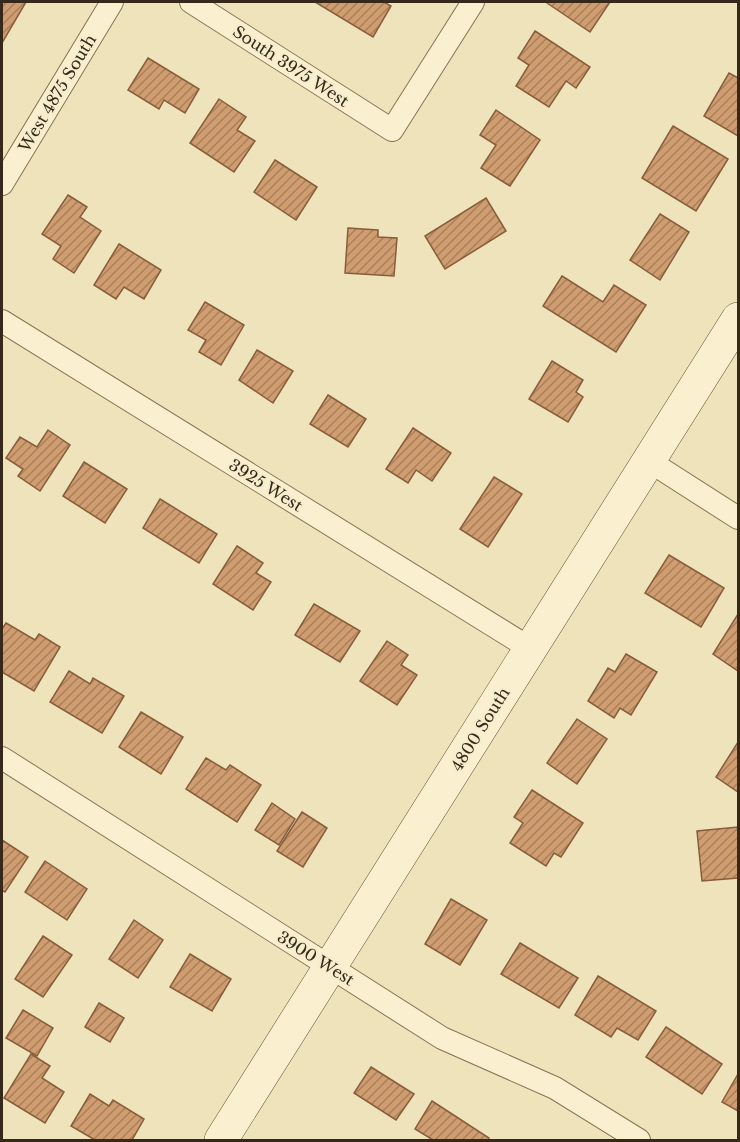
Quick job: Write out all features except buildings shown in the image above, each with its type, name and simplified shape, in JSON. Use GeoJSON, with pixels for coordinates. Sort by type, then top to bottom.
{"type":"FeatureCollection","features":[{"type":"Feature","properties":{"kind":"street","name":"West 4875 South"},"geometry":{"type":"LineString","coordinates":[[2,184],[112,2]]}},
{"type":"Feature","properties":{"kind":"street","name":"South 3975 West"},"geometry":{"type":"LineString","coordinates":[[191,2],[392,130],[474,2]]}},
{"type":"Feature","properties":{"kind":"street","name":"4800 South"},"geometry":{"type":"LineString","coordinates":[[221,1140],[738,318]]}},
{"type":"Feature","properties":{"kind":"street","name":"3925 West"},"geometry":{"type":"LineString","coordinates":[[2,321],[531,649]]}},
{"type":"Feature","properties":{"kind":"street"},"geometry":{"type":"LineString","coordinates":[[649,461],[738,518]]}},
{"type":"Feature","properties":{"kind":"street","name":"3900 West"},"geometry":{"type":"LineString","coordinates":[[2,758],[442,1038],[555,1088],[639,1140]]}}]}
